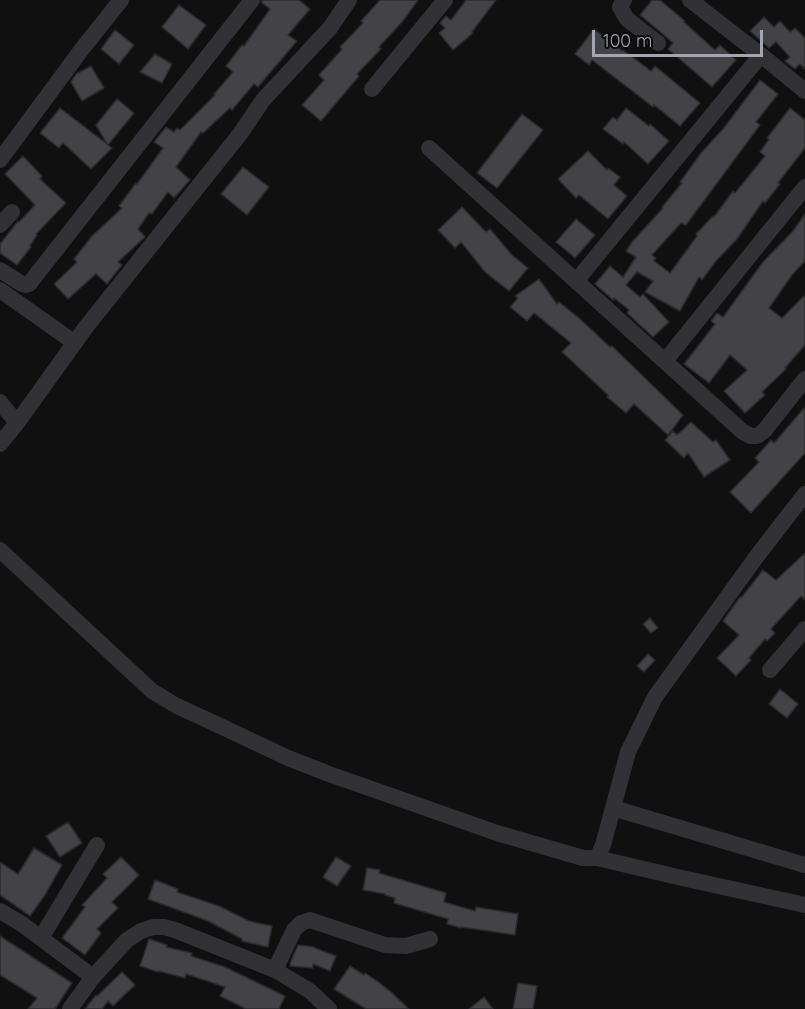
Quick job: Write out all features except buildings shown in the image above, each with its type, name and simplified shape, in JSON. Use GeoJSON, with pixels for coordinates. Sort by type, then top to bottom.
{"type":"FeatureCollection","features":[{"type":"Feature","properties":{"kind":"street"},"geometry":{"type":"LineString","coordinates":[[0,160],[121,0]]}},
{"type":"Feature","properties":{"kind":"street"},"geometry":{"type":"LineString","coordinates":[[0,270],[22,284],[29,284],[252,0]]}},
{"type":"Feature","properties":{"kind":"street"},"geometry":{"type":"LineString","coordinates":[[0,444],[263,100],[330,28],[349,0]]}},
{"type":"Feature","properties":{"kind":"street"},"geometry":{"type":"LineString","coordinates":[[372,89],[445,0]]}},
{"type":"Feature","properties":{"kind":"street"},"geometry":{"type":"LineString","coordinates":[[624,0],[620,7],[627,19],[658,43]]}},
{"type":"Feature","properties":{"kind":"street"},"geometry":{"type":"LineString","coordinates":[[690,0],[805,91]]}},
{"type":"Feature","properties":{"kind":"street"},"geometry":{"type":"LineString","coordinates":[[576,280],[761,55]]}},
{"type":"Feature","properties":{"kind":"street"},"geometry":{"type":"LineString","coordinates":[[429,148],[743,432],[757,436],[764,431],[805,380]]}},
{"type":"Feature","properties":{"kind":"street"},"geometry":{"type":"LineString","coordinates":[[665,361],[805,187]]}},
{"type":"Feature","properties":{"kind":"street"},"geometry":{"type":"LineString","coordinates":[[0,290],[75,343]]}},
{"type":"Feature","properties":{"kind":"street"},"geometry":{"type":"LineString","coordinates":[[0,402],[17,423]]}},
{"type":"Feature","properties":{"kind":"street"},"geometry":{"type":"LineString","coordinates":[[597,858],[603,845],[628,752],[656,697],[757,556],[805,494]]}},
{"type":"Feature","properties":{"kind":"street"},"geometry":{"type":"LineString","coordinates":[[0,550],[152,691],[177,706],[288,758],[497,833],[583,858],[597,858],[805,905]]}},
{"type":"Feature","properties":{"kind":"street"},"geometry":{"type":"LineString","coordinates":[[770,670],[805,629]]}},
{"type":"Feature","properties":{"kind":"street"},"geometry":{"type":"LineString","coordinates":[[613,807],[805,865]]}},
{"type":"Feature","properties":{"kind":"street"},"geometry":{"type":"LineString","coordinates":[[41,938],[98,845]]}},
{"type":"Feature","properties":{"kind":"street"},"geometry":{"type":"LineString","coordinates":[[0,911],[22,924],[93,977]]}},
{"type":"Feature","properties":{"kind":"street"},"geometry":{"type":"LineString","coordinates":[[275,970],[294,930],[301,922],[310,920],[385,945],[406,946],[430,939]]}},
{"type":"Feature","properties":{"kind":"street"},"geometry":{"type":"LineString","coordinates":[[70,1009],[93,977],[127,940],[153,927],[175,930],[275,970],[310,991],[329,1009]]}}]}
